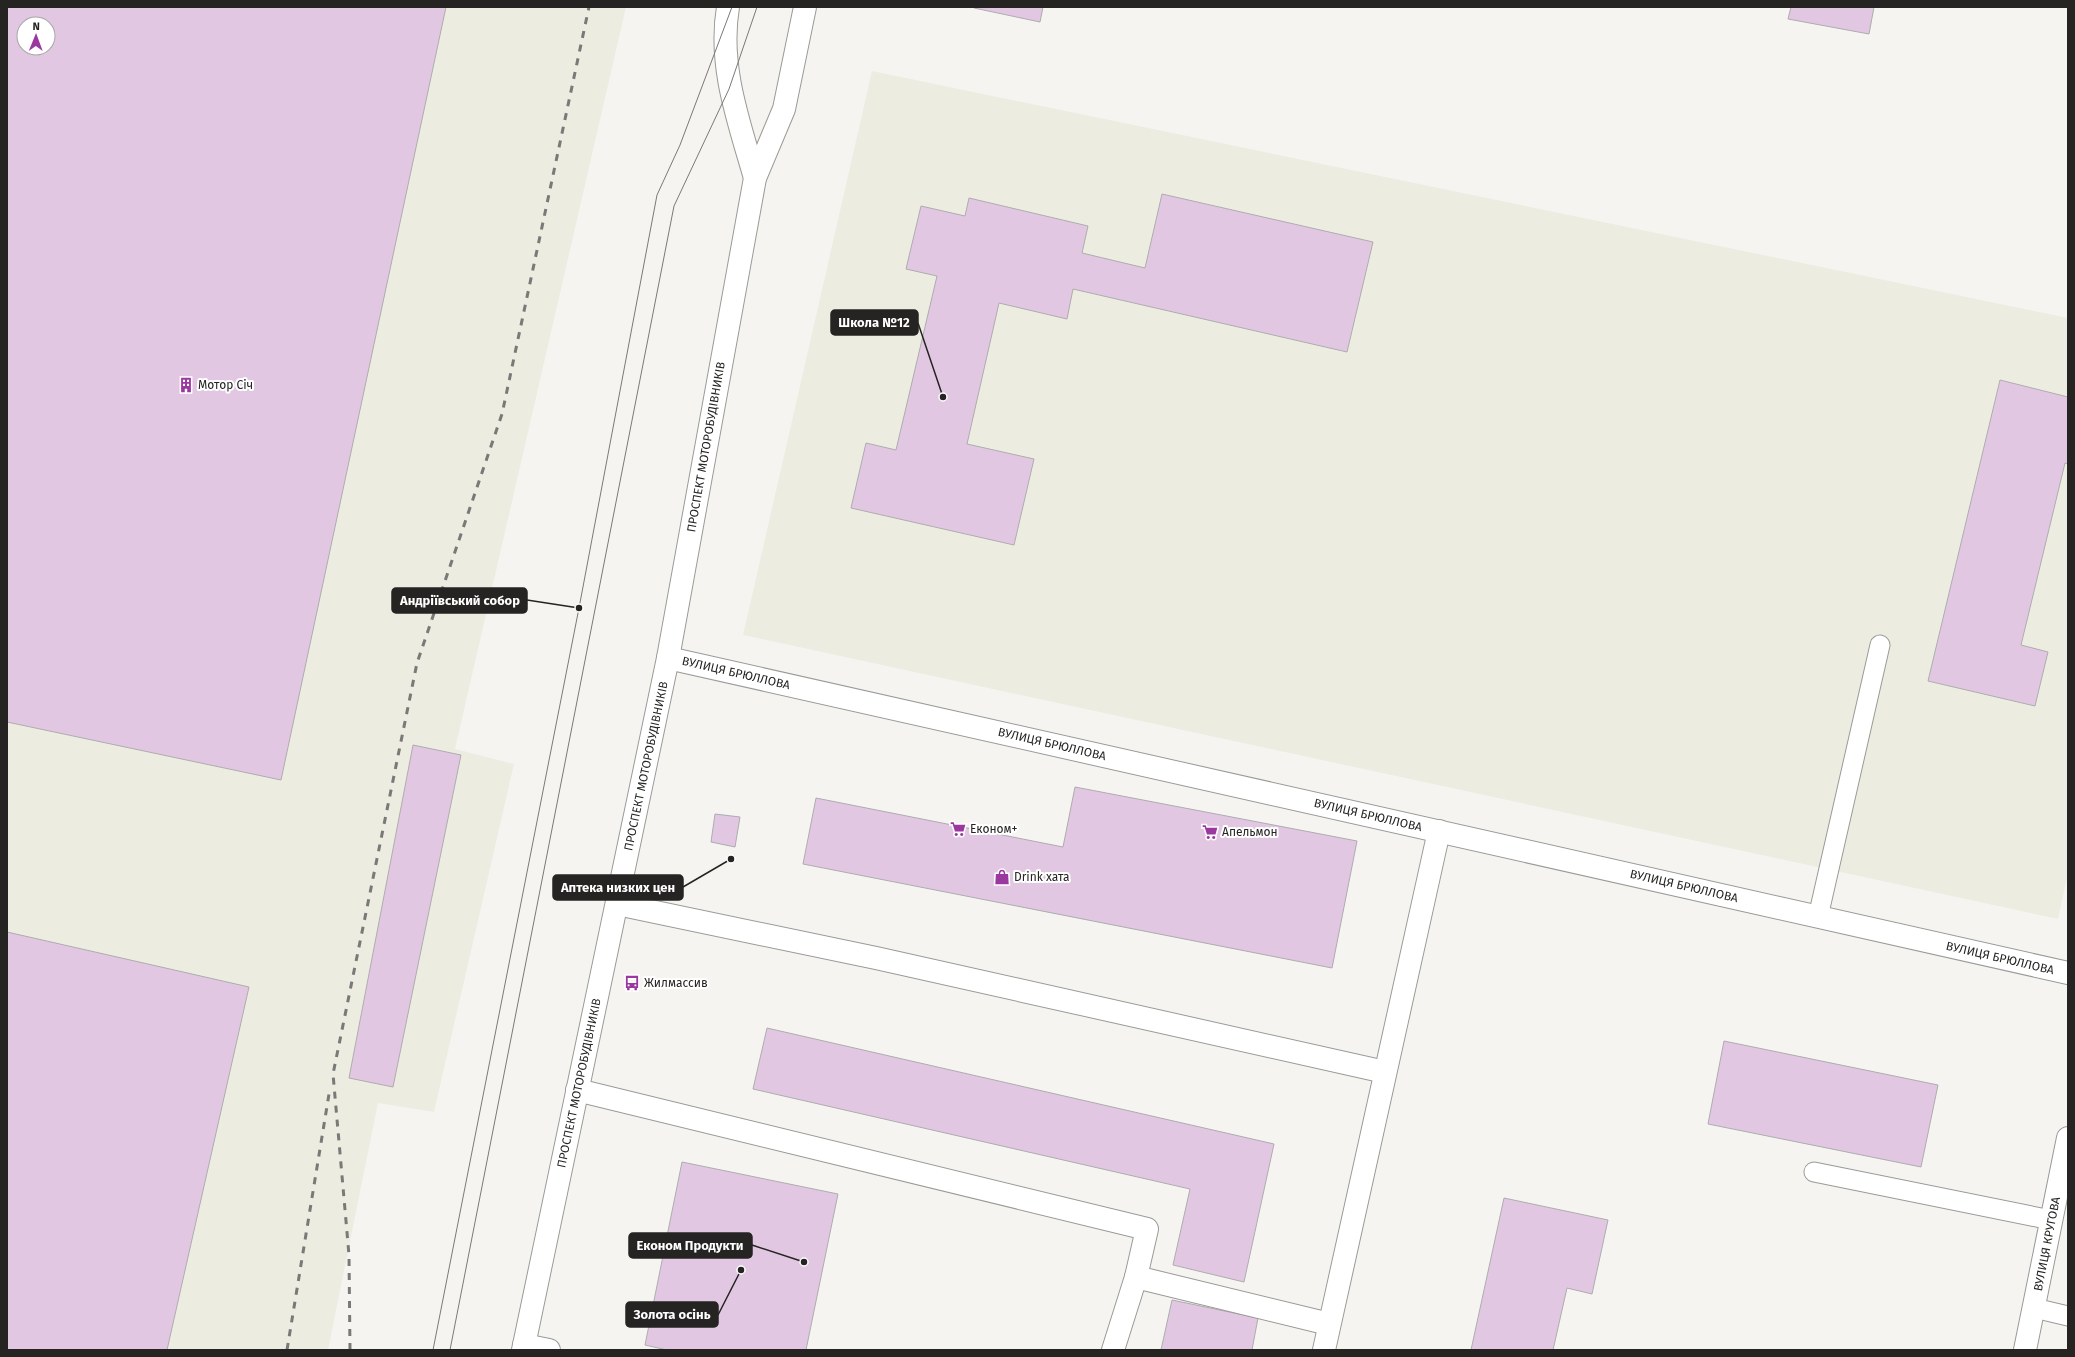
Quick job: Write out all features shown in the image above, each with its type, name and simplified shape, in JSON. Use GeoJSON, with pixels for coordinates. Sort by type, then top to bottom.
{"type":"FeatureCollection","features":[{"type":"Feature","properties":{"kind":"street","name":"ПРОСПЕКТ МОТОРОБУДІВНИКІВ"},"geometry":{"type":"LineString","coordinates":[[728,7],[724,28],[729,88],[755,178]]}},
{"type":"Feature","properties":{"kind":"street","name":"ПРОСПЕКТ МОТОРОБУДІВНИКІВ"},"geometry":{"type":"LineString","coordinates":[[523,1347],[668,658],[755,178],[784,109],[805,7]]}},
{"type":"Feature","properties":{"kind":"street","name":"ВУЛИЦЯ БРЮЛЛОВА"},"geometry":{"type":"LineString","coordinates":[[668,658],[2068,973]]}},
{"type":"Feature","properties":{"kind":"street"},"geometry":{"type":"LineString","coordinates":[[1324,1350],[1438,831]]}},
{"type":"Feature","properties":{"kind":"street"},"geometry":{"type":"LineString","coordinates":[[617,904],[876,958],[1385,1072]]}},
{"type":"Feature","properties":{"kind":"street"},"geometry":{"type":"LineString","coordinates":[[577,1090],[1147,1229],[1136,1277],[1113,1350]]}},
{"type":"Feature","properties":{"kind":"street","name":"ВУЛИЦЯ КРУГОВА"},"geometry":{"type":"LineString","coordinates":[[2025,1350],[2068,1138]]}},
{"type":"Feature","properties":{"kind":"street"},"geometry":{"type":"LineString","coordinates":[[1136,1277],[1329,1324]]}},
{"type":"Feature","properties":{"kind":"street"},"geometry":{"type":"LineString","coordinates":[[523,1347],[549,1350]]}},
{"type":"Feature","properties":{"kind":"lane"},"geometry":{"type":"LineString","coordinates":[[1818,917],[1880,645]]}},
{"type":"Feature","properties":{"kind":"lane"},"geometry":{"type":"LineString","coordinates":[[1814,1172],[2052,1220]]}},
{"type":"Feature","properties":{"kind":"lane"},"geometry":{"type":"LineString","coordinates":[[2034,1308],[2068,1316]]}},
{"type":"Feature","properties":{"kind":"shaded area"},"geometry":{"type":"Polygon","coordinates":[[[7,7],[626,7],[455,749],[514,764],[434,1112],[378,1103],[328,1350],[7,1350],[7,7]]]}},
{"type":"Feature","properties":{"kind":"shaded area"},"geometry":{"type":"Polygon","coordinates":[[[872,71],[2068,318],[2068,873],[2058,919],[743,635],[872,71]]]}},
{"type":"Feature","properties":{"kind":"building","name":"Мотор Січ"},"geometry":{"type":"Polygon","coordinates":[[[7,7],[446,7],[281,780],[7,722],[7,7]]]}},
{"type":"Feature","properties":{"kind":"building"},"geometry":{"type":"Polygon","coordinates":[[[1043,7],[1040,22],[974,8],[1043,7]]]}},
{"type":"Feature","properties":{"kind":"building"},"geometry":{"type":"Polygon","coordinates":[[[1791,7],[1874,7],[1869,34],[1788,19],[1791,7]]]}},
{"type":"Feature","properties":{"kind":"building"},"geometry":{"type":"Polygon","coordinates":[[[1162,194],[1373,242],[1347,352],[1073,289],[1067,319],[999,303],[967,444],[1034,459],[1014,545],[851,508],[866,443],[896,450],[937,276],[906,269],[921,206],[965,216],[969,198],[1088,226],[1082,253],[1145,268],[1162,194]]]}},
{"type":"Feature","properties":{"kind":"building"},"geometry":{"type":"Polygon","coordinates":[[[2000,380],[2068,397],[2068,464],[2065,463],[2021,645],[2048,652],[2035,706],[1928,681],[2000,380]]]}},
{"type":"Feature","properties":{"kind":"building"},"geometry":{"type":"Polygon","coordinates":[[[413,745],[461,755],[393,1087],[349,1078],[413,745]]]}},
{"type":"Feature","properties":{"kind":"building"},"geometry":{"type":"Polygon","coordinates":[[[1075,787],[1357,841],[1332,968],[803,864],[816,798],[1063,847],[1075,787]]]}},
{"type":"Feature","properties":{"kind":"building"},"geometry":{"type":"Polygon","coordinates":[[[715,814],[740,817],[735,847],[711,842],[715,814]]]}},
{"type":"Feature","properties":{"kind":"building"},"geometry":{"type":"Polygon","coordinates":[[[7,932],[249,987],[167,1350],[7,1350],[7,932]]]}},
{"type":"Feature","properties":{"kind":"building"},"geometry":{"type":"Polygon","coordinates":[[[767,1028],[1274,1144],[1244,1282],[1173,1265],[1190,1189],[753,1089],[767,1028]]]}},
{"type":"Feature","properties":{"kind":"building"},"geometry":{"type":"Polygon","coordinates":[[[1724,1041],[1938,1085],[1921,1167],[1708,1124],[1724,1041]]]}},
{"type":"Feature","properties":{"kind":"building"},"geometry":{"type":"Polygon","coordinates":[[[682,1162],[838,1194],[806,1350],[667,1350],[645,1345],[682,1162]]]}},
{"type":"Feature","properties":{"kind":"building"},"geometry":{"type":"Polygon","coordinates":[[[1504,1198],[1608,1220],[1592,1294],[1567,1288],[1553,1350],[1471,1350],[1504,1198]]]}},
{"type":"Feature","properties":{"kind":"building"},"geometry":{"type":"Polygon","coordinates":[[[1172,1300],[1258,1318],[1252,1350],[1161,1350],[1172,1300]]]}},
{"type":"Feature","properties":{"kind":"tram line"},"geometry":{"type":"LineString","coordinates":[[433,1350],[579,608],[657,195],[680,145],[732,7]]}},
{"type":"Feature","properties":{"kind":"tram line"},"geometry":{"type":"LineString","coordinates":[[450,1350],[674,206],[729,89],[757,7]]}},
{"type":"Feature","properties":{"kind":"railway"},"geometry":{"type":"LineString","coordinates":[[350,1350],[349,1255],[333,1074],[417,663],[502,414],[589,7]]}},
{"type":"Feature","properties":{"kind":"railway"},"geometry":{"type":"LineString","coordinates":[[287,1350],[330,1088]]}},
{"type":"Feature","properties":{"kind":"place","name":"Мотор Січ"},"geometry":{"type":"Point","coordinates":[186,385]}},
{"type":"Feature","properties":{"kind":"place","name":"Школа №12"},"geometry":{"type":"Point","coordinates":[943,397]}},
{"type":"Feature","properties":{"kind":"place","name":"Андріївський собор"},"geometry":{"type":"Point","coordinates":[579,608]}},
{"type":"Feature","properties":{"kind":"place","name":"Економ+"},"geometry":{"type":"Point","coordinates":[958,829]}},
{"type":"Feature","properties":{"kind":"place","name":"Апельмон"},"geometry":{"type":"Point","coordinates":[1210,832]}},
{"type":"Feature","properties":{"kind":"place","name":"Аптека низких цен"},"geometry":{"type":"Point","coordinates":[731,859]}},
{"type":"Feature","properties":{"kind":"place","name":"Drink хата"},"geometry":{"type":"Point","coordinates":[1002,877]}},
{"type":"Feature","properties":{"kind":"place","name":"Жилмассив"},"geometry":{"type":"Point","coordinates":[632,983]}},
{"type":"Feature","properties":{"kind":"place","name":"Економ Продукти"},"geometry":{"type":"Point","coordinates":[804,1262]}},
{"type":"Feature","properties":{"kind":"place","name":"Золота осінь"},"geometry":{"type":"Point","coordinates":[741,1270]}}]}
